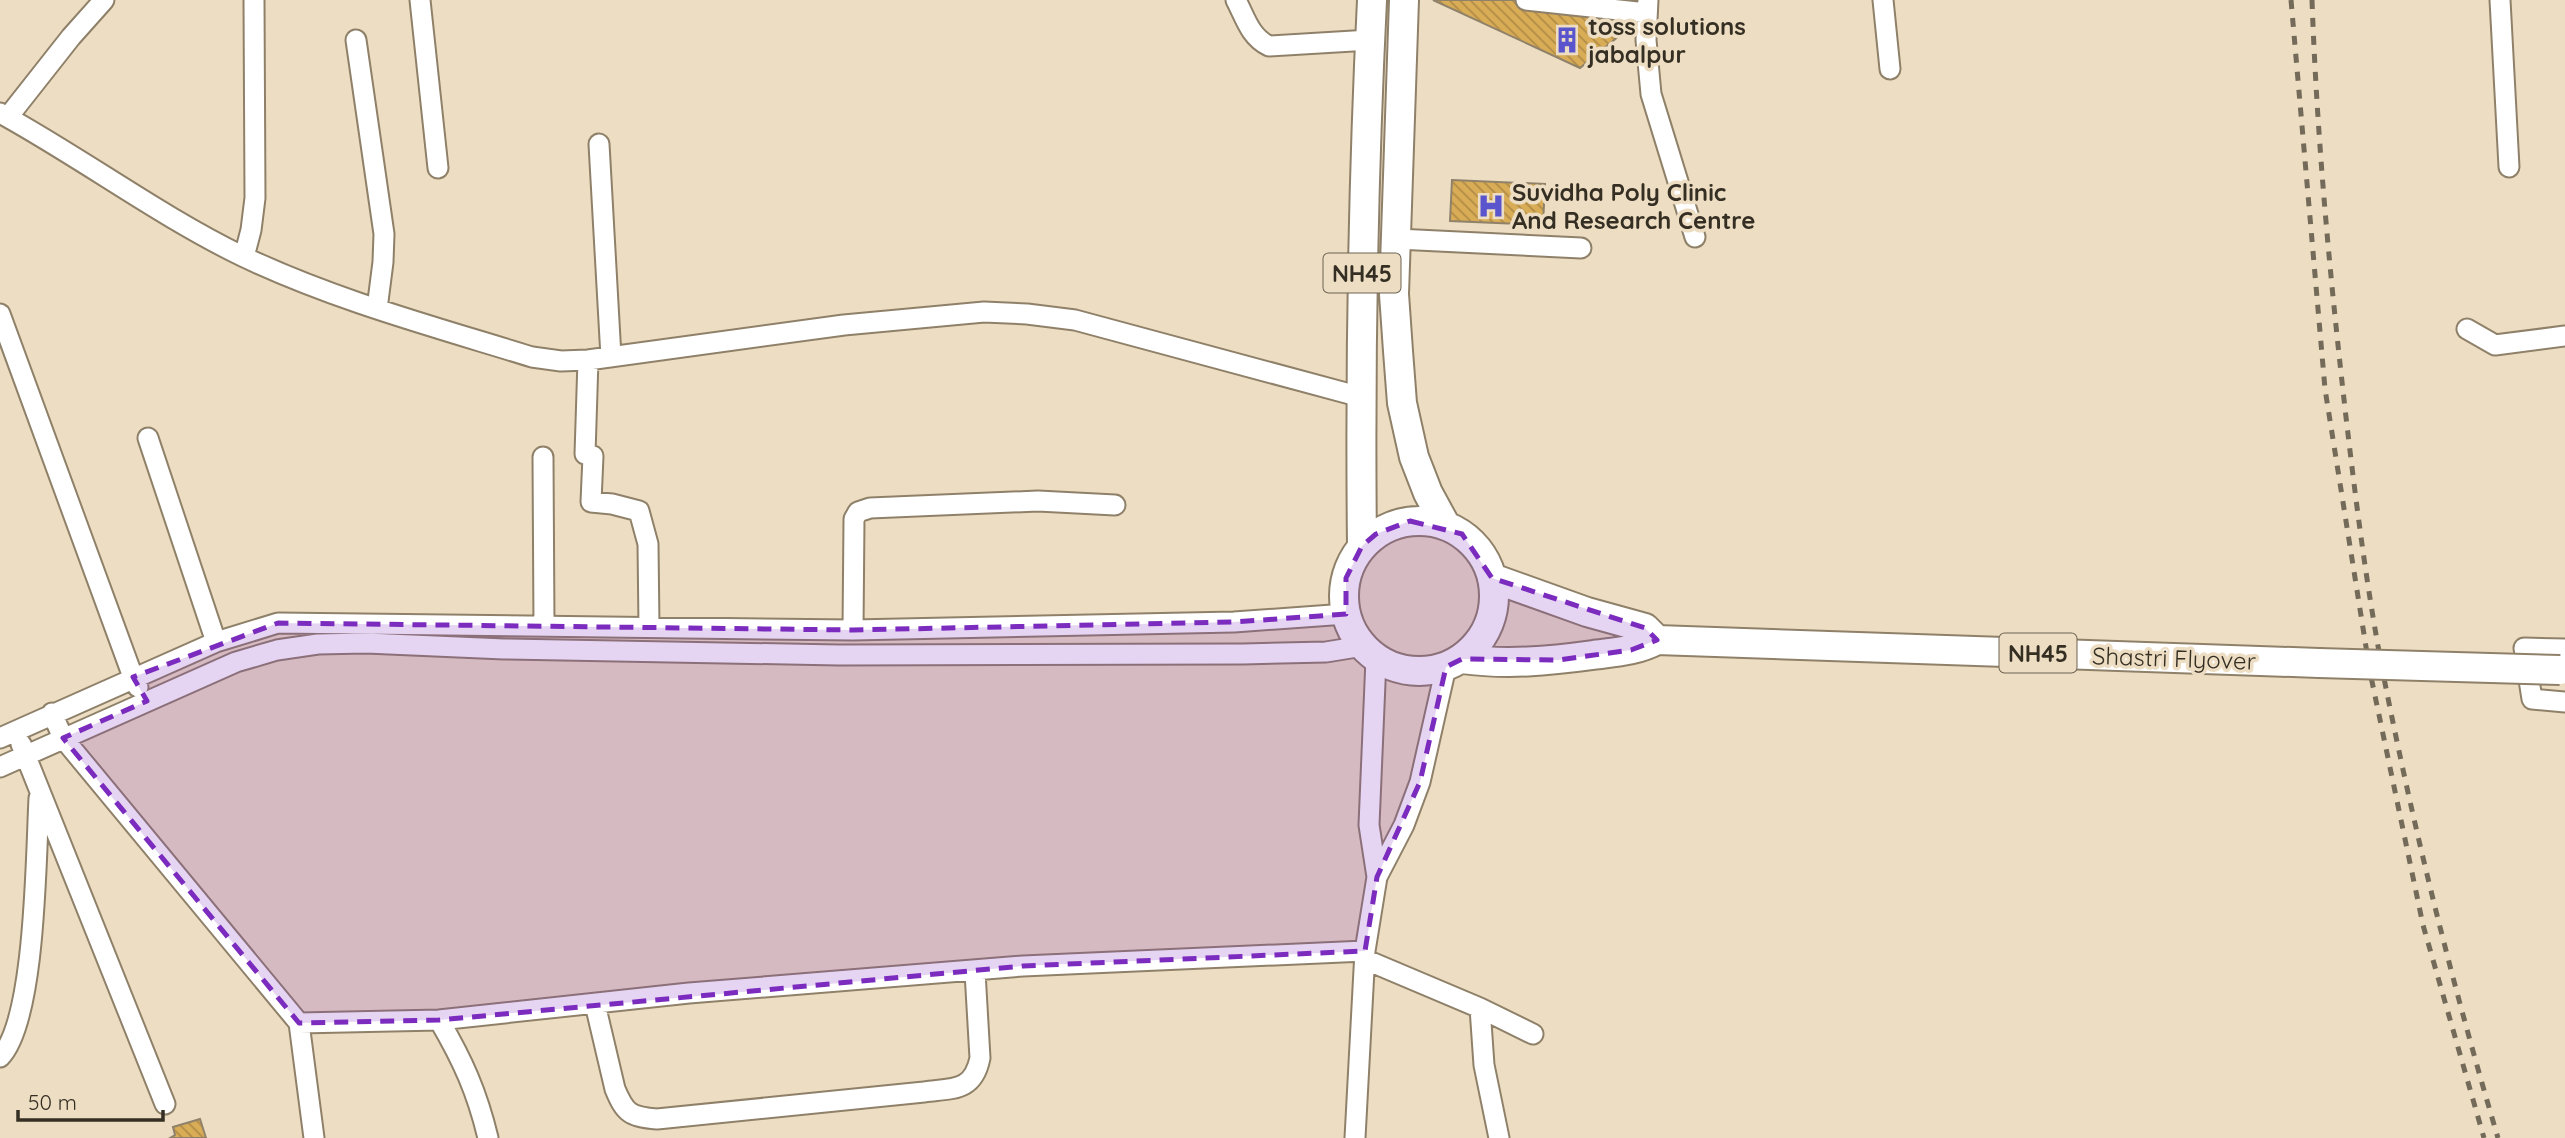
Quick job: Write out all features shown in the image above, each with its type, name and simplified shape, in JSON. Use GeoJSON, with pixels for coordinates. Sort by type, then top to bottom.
{"type":"FeatureCollection","features":[{"type":"Feature","properties":{"kind":"highway","name":"NH45"},"geometry":{"type":"LineString","coordinates":[[1362,546],[1364,148],[1372,0]]}},
{"type":"Feature","properties":{"kind":"highway","name":"NH45"},"geometry":{"type":"LineString","coordinates":[[1404,0],[1394,294],[1402,403],[1414,457],[1428,493],[1446,526]]}},
{"type":"Feature","properties":{"kind":"highway","name":"NH45"},"geometry":{"type":"LineString","coordinates":[[1410,521],[1428,521],[1462,534],[1486,561],[1492,578],[1492,615],[1486,632],[1475,647],[1454,663],[1428,672],[1410,672],[1392,667],[1369,653],[1352,632],[1343,596],[1352,561],[1362,546],[1384,530],[1410,521]]}},
{"type":"Feature","properties":{"kind":"highway","name":"NH45"},"geometry":{"type":"LineString","coordinates":[[1454,663],[1558,660],[1631,650],[1657,640],[1645,628],[1587,612],[1492,578]]}},
{"type":"Feature","properties":{"kind":"highway","name":"Shastri Flyover"},"geometry":{"type":"LineString","coordinates":[[1657,640],[2319,663],[2563,663]]}},
{"type":"Feature","properties":{"kind":"street"},"geometry":{"type":"LineString","coordinates":[[104,0],[4,115],[199,234],[244,257],[324,291],[377,309],[532,357],[561,361],[588,360],[844,325],[984,312],[1027,314],[1076,320],[1361,397]]}},
{"type":"Feature","properties":{"kind":"street"},"geometry":{"type":"LineString","coordinates":[[244,257],[255,198],[254,0]]}},
{"type":"Feature","properties":{"kind":"street"},"geometry":{"type":"LineString","coordinates":[[420,0],[438,168]]}},
{"type":"Feature","properties":{"kind":"street"},"geometry":{"type":"LineString","coordinates":[[1236,0],[1252,32],[1260,42],[1269,46],[1370,40]]}},
{"type":"Feature","properties":{"kind":"street"},"geometry":{"type":"LineString","coordinates":[[1526,0],[1647,7],[1646,40],[1651,94],[1695,237]]}},
{"type":"Feature","properties":{"kind":"street"},"geometry":{"type":"LineString","coordinates":[[1883,0],[1890,69]]}},
{"type":"Feature","properties":{"kind":"street"},"geometry":{"type":"LineString","coordinates":[[2500,0],[2509,167]]}},
{"type":"Feature","properties":{"kind":"street"},"geometry":{"type":"LineString","coordinates":[[356,40],[384,234],[377,309]]}},
{"type":"Feature","properties":{"kind":"street"},"geometry":{"type":"LineString","coordinates":[[599,144],[611,357]]}},
{"type":"Feature","properties":{"kind":"street"},"geometry":{"type":"LineString","coordinates":[[1397,239],[1581,248]]}},
{"type":"Feature","properties":{"kind":"street"},"geometry":{"type":"LineString","coordinates":[[0,314],[133,677],[147,701]]}},
{"type":"Feature","properties":{"kind":"street"},"geometry":{"type":"LineString","coordinates":[[2467,329],[2495,345],[2565,336]]}},
{"type":"Feature","properties":{"kind":"street"},"geometry":{"type":"LineString","coordinates":[[588,360],[585,454],[593,456],[590,502],[639,510],[648,544],[649,628]]}},
{"type":"Feature","properties":{"kind":"street"},"geometry":{"type":"LineString","coordinates":[[148,438],[216,642]]}},
{"type":"Feature","properties":{"kind":"street"},"geometry":{"type":"LineString","coordinates":[[543,457],[544,626]]}},
{"type":"Feature","properties":{"kind":"street"},"geometry":{"type":"LineString","coordinates":[[853,629],[854,519],[858,512],[870,508],[1038,501],[1115,505]]}},
{"type":"Feature","properties":{"kind":"street"},"geometry":{"type":"LineString","coordinates":[[165,1104],[26,755],[8,734],[216,642],[278,623],[853,629],[1234,622],[1346,614]]}},
{"type":"Feature","properties":{"kind":"street"},"geometry":{"type":"LineString","coordinates":[[0,767],[236,662],[277,650],[318,644],[839,655],[1369,653],[1368,825],[1377,877],[1365,955],[1354,1138]]}},
{"type":"Feature","properties":{"kind":"street"},"geometry":{"type":"LineString","coordinates":[[2563,663],[2524,648],[2532,699],[2565,702]]}},
{"type":"Feature","properties":{"kind":"street"},"geometry":{"type":"LineString","coordinates":[[1377,877],[1404,825],[1420,782],[1454,663]]}},
{"type":"Feature","properties":{"kind":"street"},"geometry":{"type":"LineString","coordinates":[[52,713],[63,738],[299,1023],[314,1138]]}},
{"type":"Feature","properties":{"kind":"street"},"geometry":{"type":"LineString","coordinates":[[0,1057],[12,1037],[29,973],[40,790]]}},
{"type":"Feature","properties":{"kind":"street"},"geometry":{"type":"LineString","coordinates":[[299,1023],[439,1020],[879,977],[975,972],[1035,965],[1365,955],[1532,1034]]}},
{"type":"Feature","properties":{"kind":"street"},"geometry":{"type":"LineString","coordinates":[[595,1004],[620,1102],[626,1111],[636,1117],[657,1119],[963,1086],[972,1081],[980,1058],[975,972]]}},
{"type":"Feature","properties":{"kind":"street"},"geometry":{"type":"LineString","coordinates":[[1480,1008],[1484,1065],[1499,1138]]}},
{"type":"Feature","properties":{"kind":"street"},"geometry":{"type":"LineString","coordinates":[[439,1020],[462,1058],[479,1102],[488,1138]]}},
{"type":"Feature","properties":{"kind":"highlighted area"},"geometry":{"type":"Polygon","coordinates":[[[1410,521],[1462,534],[1492,578],[1645,628],[1657,640],[1631,650],[1558,660],[1462,659],[1446,667],[1420,782],[1377,877],[1365,951],[1023,966],[439,1020],[299,1023],[63,738],[147,701],[133,677],[278,623],[853,630],[1234,622],[1346,614],[1346,578],[1362,546],[1376,534],[1410,521]]]}},
{"type":"Feature","properties":{"kind":"building","name":"toss solutions jabalpur"},"geometry":{"type":"Polygon","coordinates":[[[1433,0],[1648,0],[1647,13],[1580,68],[1433,0]]]}},
{"type":"Feature","properties":{"kind":"building"},"geometry":{"type":"Polygon","coordinates":[[[1452,180],[1545,184],[1543,225],[1450,221],[1452,180]]]}},
{"type":"Feature","properties":{"kind":"building"},"geometry":{"type":"Polygon","coordinates":[[[200,1119],[206,1138],[170,1138],[175,1135],[173,1127],[200,1119]]]}},
{"type":"Feature","properties":{"kind":"railway"},"geometry":{"type":"LineString","coordinates":[[2291,0],[2325,389],[2370,672],[2423,925],[2484,1138]]}},
{"type":"Feature","properties":{"kind":"railway"},"geometry":{"type":"LineString","coordinates":[[2312,0],[2321,156],[2335,313],[2355,488],[2375,628],[2425,864],[2452,974],[2498,1138]]}},
{"type":"Feature","properties":{"kind":"place","name":"toss solutions jabalpur"},"geometry":{"type":"Point","coordinates":[1567,40]}},
{"type":"Feature","properties":{"kind":"place","name":"Suvidha Poly Clinic And Research Centre"},"geometry":{"type":"Point","coordinates":[1491,206]}}]}
